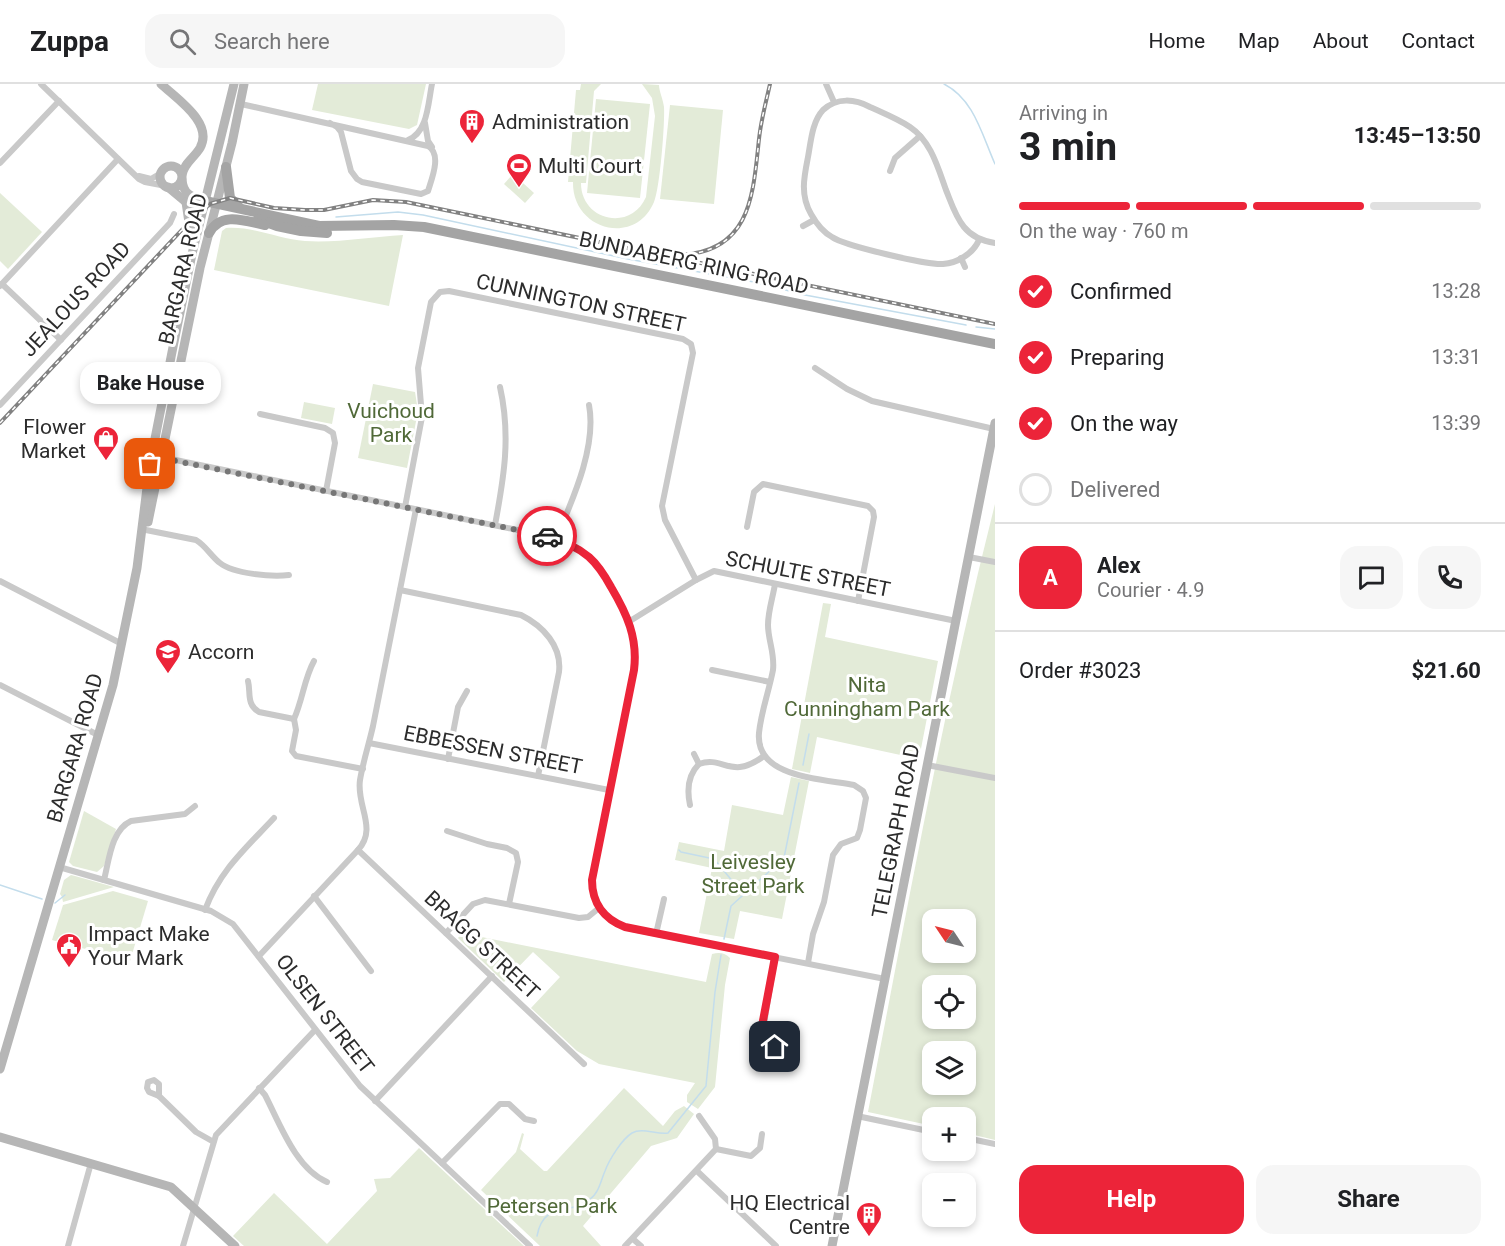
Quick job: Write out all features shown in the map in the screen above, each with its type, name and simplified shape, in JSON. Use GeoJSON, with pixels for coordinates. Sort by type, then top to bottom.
{"type":"FeatureCollection","features":[{"type":"Feature","properties":{"kind":"main road"},"geometry":{"type":"LineString","coordinates":[[226,167],[231,200],[241,209]]}},
{"type":"Feature","properties":{"kind":"main road","name":"BUNDABERG RING ROAD"},"geometry":{"type":"LineString","coordinates":[[210,205],[241,209],[319,226],[384,225],[435,229],[995,344]]}},
{"type":"Feature","properties":{"kind":"main road","name":"BUNDABERG RING ROAD"},"geometry":{"type":"LineString","coordinates":[[210,205],[301,231],[331,233],[361,231],[384,225]]}},
{"type":"Feature","properties":{"kind":"main road"},"geometry":{"type":"LineString","coordinates":[[208,233],[216,223],[224,220],[237,219],[277,226]]}},
{"type":"Feature","properties":{"kind":"street"},"geometry":{"type":"LineString","coordinates":[[41,84],[142,181],[176,187],[182,177]]}},
{"type":"Feature","properties":{"kind":"street"},"geometry":{"type":"LineString","coordinates":[[161,84],[192,113],[200,125],[203,141],[184,167],[183,188],[187,194],[210,205]]}},
{"type":"Feature","properties":{"kind":"street","name":"BARGARA ROAD"},"geometry":{"type":"LineString","coordinates":[[156,457],[208,233],[210,205],[234,84]]}},
{"type":"Feature","properties":{"kind":"street","name":"BARGARA ROAD"},"geometry":{"type":"LineString","coordinates":[[0,1069],[98,735],[122,644],[192,254],[226,167],[244,84]]}},
{"type":"Feature","properties":{"kind":"street"},"geometry":{"type":"LineString","coordinates":[[407,141],[417,136],[424,120],[432,84]]}},
{"type":"Feature","properties":{"kind":"street"},"geometry":{"type":"LineString","coordinates":[[826,84],[834,102]]}},
{"type":"Feature","properties":{"kind":"street"},"geometry":{"type":"LineString","coordinates":[[979,240],[970,252],[961,258],[949,263],[933,264],[852,246],[833,238],[814,220],[806,204],[803,178],[815,123],[823,110],[834,102],[846,100],[864,104],[906,125],[920,136],[931,153],[963,227],[979,240],[995,243]]}},
{"type":"Feature","properties":{"kind":"street"},"geometry":{"type":"LineString","coordinates":[[0,164],[59,101]]}},
{"type":"Feature","properties":{"kind":"street"},"geometry":{"type":"LineString","coordinates":[[230,102],[432,148]]}},
{"type":"Feature","properties":{"kind":"street"},"geometry":{"type":"LineString","coordinates":[[330,123],[341,132],[351,171],[357,179],[362,182],[425,194],[429,189],[436,158],[428,141],[424,120]]}},
{"type":"Feature","properties":{"kind":"street"},"geometry":{"type":"LineString","coordinates":[[131,171],[148,179],[154,178],[165,169],[178,163],[194,149],[200,138],[200,125]]}},
{"type":"Feature","properties":{"kind":"street"},"geometry":{"type":"LineString","coordinates":[[890,171],[895,158],[920,136]]}},
{"type":"Feature","properties":{"kind":"street"},"geometry":{"type":"LineString","coordinates":[[61,340],[1,285],[118,159]]}},
{"type":"Feature","properties":{"kind":"street"},"geometry":{"type":"LineString","coordinates":[[171,167],[178,169],[182,177]]}},
{"type":"Feature","properties":{"kind":"street"},"geometry":{"type":"LineString","coordinates":[[161,173],[162,182],[186,202],[210,205]]}},
{"type":"Feature","properties":{"kind":"street"},"geometry":{"type":"LineString","coordinates":[[186,202],[189,212],[192,254]]}},
{"type":"Feature","properties":{"kind":"street","name":"JEALOUS ROAD"},"geometry":{"type":"LineString","coordinates":[[0,405],[170,223],[174,214]]}},
{"type":"Feature","properties":{"kind":"street"},"geometry":{"type":"LineString","coordinates":[[803,226],[814,220]]}},
{"type":"Feature","properties":{"kind":"street"},"geometry":{"type":"LineString","coordinates":[[961,258],[965,267]]}},
{"type":"Feature","properties":{"kind":"street","name":"CUNNINGTON STREET"},"geometry":{"type":"LineString","coordinates":[[405,507],[422,417],[418,368],[435,291],[449,291],[683,339],[694,343],[693,353],[662,506],[665,520],[696,580]]}},
{"type":"Feature","properties":{"kind":"street"},"geometry":{"type":"LineString","coordinates":[[815,368],[832,380],[872,401],[994,426]]}},
{"type":"Feature","properties":{"kind":"street"},"geometry":{"type":"LineString","coordinates":[[495,525],[504,477],[507,438],[500,387]]}},
{"type":"Feature","properties":{"kind":"street"},"geometry":{"type":"LineString","coordinates":[[556,539],[579,483],[590,425],[588,405]]}},
{"type":"Feature","properties":{"kind":"street"},"geometry":{"type":"LineString","coordinates":[[260,414],[326,428],[333,433],[335,443],[326,491]]}},
{"type":"Feature","properties":{"kind":"street","name":"TELEGRAPH ROAD"},"geometry":{"type":"LineString","coordinates":[[832,1246],[994,426]]}},
{"type":"Feature","properties":{"kind":"street"},"geometry":{"type":"LineString","coordinates":[[156,457],[495,525],[556,539],[577,549],[594,562],[604,574],[630,621],[635,642],[635,661],[592,880],[593,894],[599,908],[618,925],[885,979]]}},
{"type":"Feature","properties":{"kind":"street"},"geometry":{"type":"LineString","coordinates":[[747,527],[753,495],[758,484],[862,503],[873,508],[874,520],[858,601]]}},
{"type":"Feature","properties":{"kind":"street"},"geometry":{"type":"LineString","coordinates":[[258,956],[365,840],[368,830],[360,793],[363,769],[416,509]]}},
{"type":"Feature","properties":{"kind":"street"},"geometry":{"type":"LineString","coordinates":[[144,529],[196,540],[227,567],[271,577],[289,575]]}},
{"type":"Feature","properties":{"kind":"street"},"geometry":{"type":"LineString","coordinates":[[969,558],[995,562]]}},
{"type":"Feature","properties":{"kind":"street","name":"SCHULTE STREET"},"geometry":{"type":"LineString","coordinates":[[630,621],[714,571],[956,621]]}},
{"type":"Feature","properties":{"kind":"street"},"geometry":{"type":"LineString","coordinates":[[0,581],[122,644]]}},
{"type":"Feature","properties":{"kind":"street"},"geometry":{"type":"LineString","coordinates":[[775,584],[768,625],[773,656],[759,734],[764,756],[783,771],[854,785],[864,792],[866,802],[859,834],[853,840],[841,844],[833,855],[824,902],[813,934],[808,963]]}},
{"type":"Feature","properties":{"kind":"street"},"geometry":{"type":"LineString","coordinates":[[400,590],[521,615],[538,625],[550,638],[559,658],[559,672],[538,776]]}},
{"type":"Feature","properties":{"kind":"street"},"geometry":{"type":"LineString","coordinates":[[314,661],[307,675],[301,704],[294,719],[296,730],[292,750],[296,756],[363,769]]}},
{"type":"Feature","properties":{"kind":"street"},"geometry":{"type":"LineString","coordinates":[[712,670],[770,682]]}},
{"type":"Feature","properties":{"kind":"street"},"geometry":{"type":"LineString","coordinates":[[248,681],[250,704],[253,708],[259,712],[294,719]]}},
{"type":"Feature","properties":{"kind":"street"},"geometry":{"type":"LineString","coordinates":[[0,686],[98,735]]}},
{"type":"Feature","properties":{"kind":"street"},"geometry":{"type":"LineString","coordinates":[[448,759],[458,708],[467,691]]}},
{"type":"Feature","properties":{"kind":"street","name":"EBBESSEN STREET"},"geometry":{"type":"LineString","coordinates":[[369,743],[609,790]]}},
{"type":"Feature","properties":{"kind":"street"},"geometry":{"type":"LineString","coordinates":[[694,754],[699,764]]}},
{"type":"Feature","properties":{"kind":"street"},"geometry":{"type":"LineString","coordinates":[[690,805],[688,795],[691,776],[699,764],[706,762],[744,768],[764,756]]}},
{"type":"Feature","properties":{"kind":"street"},"geometry":{"type":"LineString","coordinates":[[927,765],[995,778]]}},
{"type":"Feature","properties":{"kind":"street"},"geometry":{"type":"LineString","coordinates":[[864,792],[871,788]]}},
{"type":"Feature","properties":{"kind":"street"},"geometry":{"type":"LineString","coordinates":[[104,880],[117,835],[124,824],[131,821],[185,814],[195,806]]}},
{"type":"Feature","properties":{"kind":"street"},"geometry":{"type":"LineString","coordinates":[[205,910],[216,884],[225,871],[274,818]]}},
{"type":"Feature","properties":{"kind":"street"},"geometry":{"type":"LineString","coordinates":[[447,831],[518,852],[509,904]]}},
{"type":"Feature","properties":{"kind":"street","name":"BRAGG STREET"},"geometry":{"type":"LineString","coordinates":[[358,850],[584,1064]]}},
{"type":"Feature","properties":{"kind":"street","name":"OLSEN STREET"},"geometry":{"type":"LineString","coordinates":[[59,867],[216,913],[233,924],[346,1071],[530,1246]]}},
{"type":"Feature","properties":{"kind":"street"},"geometry":{"type":"LineString","coordinates":[[314,896],[371,971]]}},
{"type":"Feature","properties":{"kind":"street"},"geometry":{"type":"LineString","coordinates":[[657,934],[664,899]]}},
{"type":"Feature","properties":{"kind":"street"},"geometry":{"type":"LineString","coordinates":[[446,933],[476,902],[484,900],[582,919],[599,908]]}},
{"type":"Feature","properties":{"kind":"street"},"geometry":{"type":"LineString","coordinates":[[775,957],[763,1030],[771,1043],[784,1052]]}},
{"type":"Feature","properties":{"kind":"street"},"geometry":{"type":"LineString","coordinates":[[375,1101],[492,976]]}},
{"type":"Feature","properties":{"kind":"street"},"geometry":{"type":"LineString","coordinates":[[183,1246],[213,1141],[220,1129],[315,1030]]}},
{"type":"Feature","properties":{"kind":"street"},"geometry":{"type":"LineString","coordinates":[[259,1088],[302,1164],[315,1176],[327,1182]]}},
{"type":"Feature","properties":{"kind":"street"},"geometry":{"type":"LineString","coordinates":[[159,1096],[196,1132],[213,1141]]}},
{"type":"Feature","properties":{"kind":"street"},"geometry":{"type":"LineString","coordinates":[[442,1163],[500,1104],[510,1104],[525,1119],[534,1121]]}},
{"type":"Feature","properties":{"kind":"street"},"geometry":{"type":"LineString","coordinates":[[625,1246],[716,1149],[715,1139],[699,1116]]}},
{"type":"Feature","properties":{"kind":"street"},"geometry":{"type":"LineString","coordinates":[[857,1116],[922,1130]]}},
{"type":"Feature","properties":{"kind":"street"},"geometry":{"type":"LineString","coordinates":[[716,1149],[751,1156],[759,1148],[762,1134]]}},
{"type":"Feature","properties":{"kind":"street"},"geometry":{"type":"LineString","coordinates":[[0,1137],[171,1187],[235,1246]]}},
{"type":"Feature","properties":{"kind":"street"},"geometry":{"type":"LineString","coordinates":[[976,1140],[995,1144]]}},
{"type":"Feature","properties":{"kind":"street"},"geometry":{"type":"LineString","coordinates":[[68,1246],[91,1163]]}},
{"type":"Feature","properties":{"kind":"street"},"geometry":{"type":"LineString","coordinates":[[697,1171],[776,1246]]}},
{"type":"Feature","properties":{"kind":"street"},"geometry":{"type":"LineString","coordinates":[[633,1239],[641,1246]]}},
{"type":"Feature","properties":{"kind":"green space"},"geometry":{"type":"Polygon","coordinates":[[[318,84],[426,84],[417,125],[409,129],[312,110],[318,84]]]}},
{"type":"Feature","properties":{"kind":"green space"},"geometry":{"type":"Polygon","coordinates":[[[581,84],[601,84],[594,91],[586,183],[581,183],[583,196],[589,206],[598,213],[619,218],[630,215],[639,208],[646,197],[655,116],[652,98],[642,84],[659,85],[664,115],[662,155],[656,195],[645,216],[633,225],[620,228],[606,227],[593,221],[583,212],[575,198],[573,182],[568,182],[576,90],[580,90],[581,84]]]}},
{"type":"Feature","properties":{"kind":"green space"},"geometry":{"type":"Polygon","coordinates":[[[596,99],[650,104],[640,198],[587,193],[596,99]]]}},
{"type":"Feature","properties":{"kind":"green space"},"geometry":{"type":"Polygon","coordinates":[[[670,105],[723,110],[714,204],[660,199],[670,105]]]}},
{"type":"Feature","properties":{"kind":"green space","name":"Multi Court"},"geometry":{"type":"Polygon","coordinates":[[[513,174],[534,193],[525,203],[504,184],[513,174]]]}},
{"type":"Feature","properties":{"kind":"green space"},"geometry":{"type":"Polygon","coordinates":[[[0,193],[42,232],[8,269],[0,261],[0,193]]]}},
{"type":"Feature","properties":{"kind":"green space"},"geometry":{"type":"Polygon","coordinates":[[[226,228],[246,229],[305,241],[342,241],[403,235],[389,306],[214,270],[222,231],[226,228]]]}},
{"type":"Feature","properties":{"kind":"green space","name":"Vuichoud Park"},"geometry":{"type":"Polygon","coordinates":[[[373,384],[415,392],[418,411],[407,468],[358,458],[373,384]]]}},
{"type":"Feature","properties":{"kind":"green space"},"geometry":{"type":"Polygon","coordinates":[[[304,402],[335,408],[332,424],[301,418],[304,402]]]}},
{"type":"Feature","properties":{"kind":"green space"},"geometry":{"type":"Polygon","coordinates":[[[995,504],[995,1140],[976,1135],[976,1107],[922,1107],[922,1124],[868,1112],[959,655],[995,504]]]}},
{"type":"Feature","properties":{"kind":"green space","name":"Nita Cunningham Park"},"geometry":{"type":"Polygon","coordinates":[[[823,603],[831,604],[825,637],[938,661],[919,759],[817,737],[810,773],[792,769],[823,603]]]}},
{"type":"Feature","properties":{"kind":"green space","name":"Leivesley Street Park"},"geometry":{"type":"Polygon","coordinates":[[[791,777],[809,781],[782,919],[740,911],[734,939],[699,933],[712,868],[675,860],[679,842],[724,851],[732,805],[783,815],[791,777]]]}},
{"type":"Feature","properties":{"kind":"green space"},"geometry":{"type":"Polygon","coordinates":[[[84,811],[116,829],[104,866],[97,872],[73,866],[69,862],[84,811]]]}},
{"type":"Feature","properties":{"kind":"green space"},"geometry":{"type":"Polygon","coordinates":[[[71,875],[114,887],[63,902],[60,894],[64,880],[71,875]]]}},
{"type":"Feature","properties":{"kind":"green space"},"geometry":{"type":"Polygon","coordinates":[[[113,891],[148,901],[130,961],[52,940],[63,905],[113,891]]]}},
{"type":"Feature","properties":{"kind":"green space"},"geometry":{"type":"Polygon","coordinates":[[[462,933],[706,982],[712,954],[726,955],[730,958],[725,985],[715,1087],[698,1109],[687,1102],[687,1095],[695,1083],[599,1064],[577,1051],[531,1008],[560,977],[533,952],[504,982],[458,938],[462,933]]]}},
{"type":"Feature","properties":{"kind":"green space","name":"Petersen Park"},"geometry":{"type":"Polygon","coordinates":[[[624,1088],[663,1126],[675,1111],[684,1106],[694,1114],[677,1138],[651,1146],[583,1226],[601,1246],[540,1246],[481,1190],[516,1152],[522,1133],[524,1134],[520,1149],[544,1171],[547,1171],[624,1088]]]}},
{"type":"Feature","properties":{"kind":"green space"},"geometry":{"type":"Polygon","coordinates":[[[419,1148],[524,1246],[244,1246],[233,1236],[274,1193],[327,1244],[377,1191],[374,1179],[390,1178],[419,1148]]]}},
{"type":"Feature","properties":{"kind":"waterway"},"geometry":{"type":"LineString","coordinates":[[944,84],[963,99],[970,108],[995,164]]}},
{"type":"Feature","properties":{"kind":"waterway"},"geometry":{"type":"LineString","coordinates":[[336,217],[398,212],[423,215],[628,259],[754,282],[805,295],[966,325]]}},
{"type":"Feature","properties":{"kind":"waterway"},"geometry":{"type":"LineString","coordinates":[[976,327],[995,329]]}},
{"type":"Feature","properties":{"kind":"waterway"},"geometry":{"type":"LineString","coordinates":[[803,765],[809,734]]}},
{"type":"Feature","properties":{"kind":"waterway"},"geometry":{"type":"LineString","coordinates":[[724,939],[731,906],[784,858],[799,783]]}},
{"type":"Feature","properties":{"kind":"waterway"},"geometry":{"type":"LineString","coordinates":[[679,850],[714,859],[744,895]]}},
{"type":"Feature","properties":{"kind":"waterway"},"geometry":{"type":"LineString","coordinates":[[0,885],[42,899]]}},
{"type":"Feature","properties":{"kind":"waterway"},"geometry":{"type":"LineString","coordinates":[[55,903],[65,895]]}},
{"type":"Feature","properties":{"kind":"waterway"},"geometry":{"type":"LineString","coordinates":[[537,1236],[545,1217],[559,1210],[582,1204],[593,1196],[598,1190],[607,1166],[628,1136],[636,1131],[668,1133],[706,1086],[721,955]]}},
{"type":"Feature","properties":{"kind":"railway"},"geometry":{"type":"LineString","coordinates":[[681,255],[704,251],[722,243],[735,231],[744,216],[754,179],[761,125],[770,84]]}},
{"type":"Feature","properties":{"kind":"railway"},"geometry":{"type":"LineString","coordinates":[[0,423],[194,217],[210,204],[230,198],[274,208],[305,210],[324,210],[373,200],[406,202],[995,324]]}},
{"type":"Feature","properties":{"kind":"way so far"},"geometry":{"type":"LineString","coordinates":[[150,464],[151,456],[547,536]]}},
{"type":"Feature","properties":{"kind":"place","name":"Administration"},"geometry":{"type":"Point","coordinates":[472,145]}},
{"type":"Feature","properties":{"kind":"place","name":"Multi Court"},"geometry":{"type":"Point","coordinates":[519,189]}},
{"type":"Feature","properties":{"kind":"place","name":"Flower Market"},"geometry":{"type":"Point","coordinates":[106,462]}},
{"type":"Feature","properties":{"kind":"place","name":"Bake House"},"geometry":{"type":"Point","coordinates":[150,464]}},
{"type":"Feature","properties":{"kind":"place","name":"Accorn"},"geometry":{"type":"Point","coordinates":[168,675]}},
{"type":"Feature","properties":{"kind":"place","name":"Impact Make Your Mark"},"geometry":{"type":"Point","coordinates":[69,969]}},
{"type":"Feature","properties":{"kind":"place","name":"HQ Electrical Centre"},"geometry":{"type":"Point","coordinates":[869,1238]}},
{"type":"Feature","properties":{"kind":"route"},"geometry":{"type":"LineString","coordinates":[[547,536],[577,549],[599,567],[627,615],[634,634],[636,651],[634,670],[592,880],[593,894],[599,908],[613,922],[625,927],[775,957],[762,1026],[767,1039],[775,1047]]}}]}
